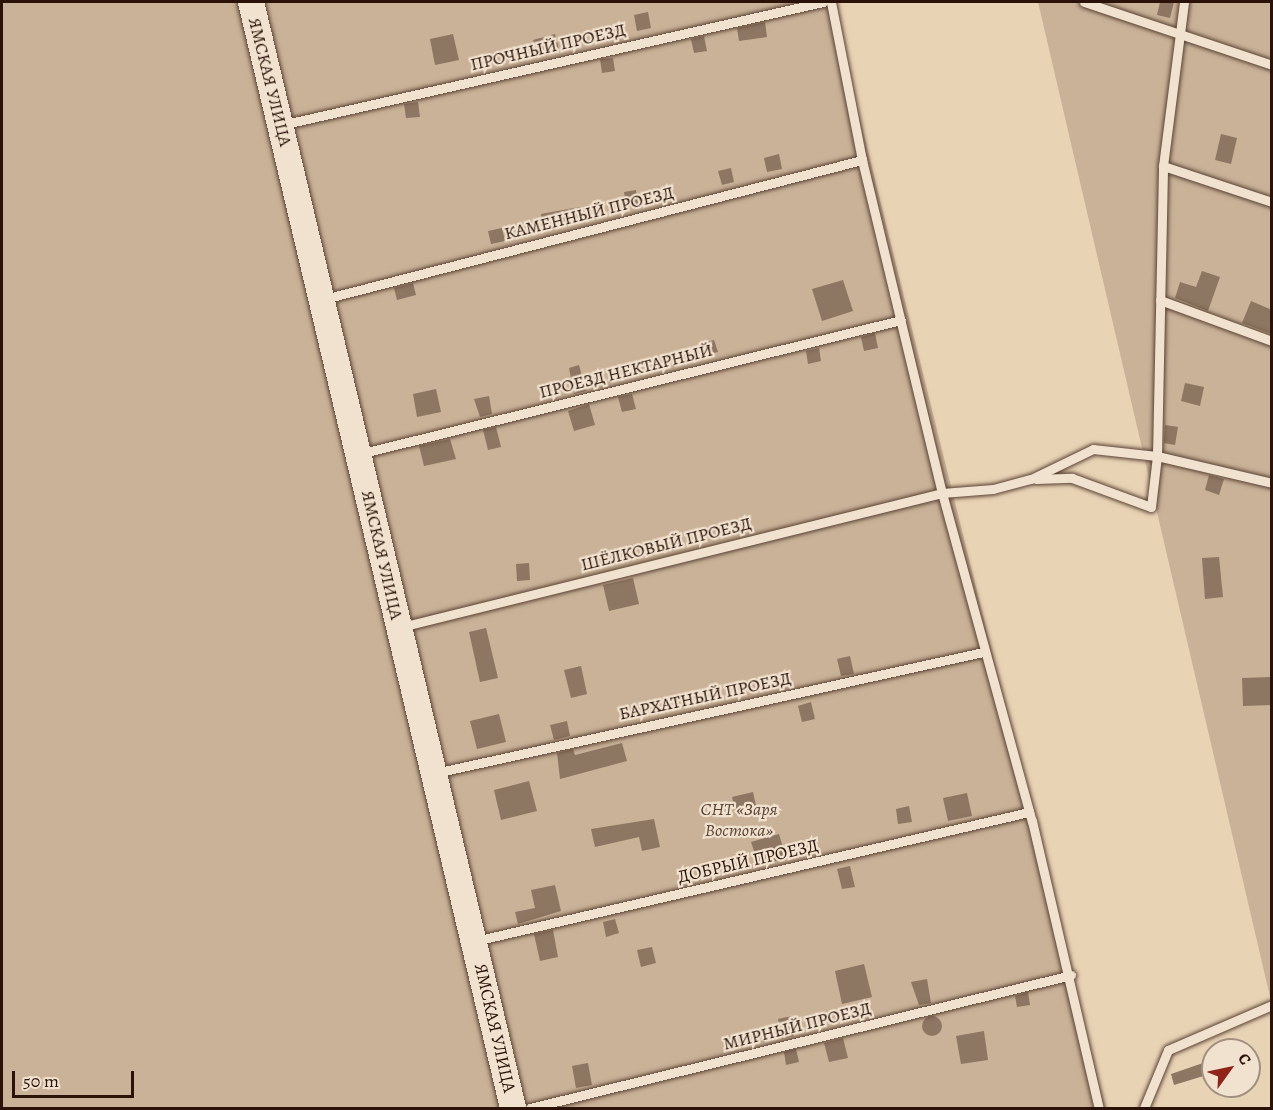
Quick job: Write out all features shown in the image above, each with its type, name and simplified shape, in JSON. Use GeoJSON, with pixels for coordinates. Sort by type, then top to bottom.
{"type":"FeatureCollection","features":[{"type":"Feature","properties":{"kind":"street","name":"ЯМСКАЯ УЛИЦА"},"geometry":{"type":"LineString","coordinates":[[250,2],[324,299],[399,628],[513,1108]]}},
{"type":"Feature","properties":{"kind":"lane","name":"ПРОЧНЫЙ ПРОЕЗД"},"geometry":{"type":"LineString","coordinates":[[280,125],[823,2]]}},
{"type":"Feature","properties":{"kind":"lane"},"geometry":{"type":"LineString","coordinates":[[831,2],[862,160],[942,493],[982,652],[1029,812],[1071,975],[1099,1108]]}},
{"type":"Feature","properties":{"kind":"lane"},"geometry":{"type":"LineString","coordinates":[[1084,2],[1272,65]]}},
{"type":"Feature","properties":{"kind":"lane"},"geometry":{"type":"LineString","coordinates":[[1031,479],[1072,478],[1151,507],[1157,456],[1163,166],[1184,2]]}},
{"type":"Feature","properties":{"kind":"lane","name":"КАМЕННЫЙ ПРОЕЗД"},"geometry":{"type":"LineString","coordinates":[[324,299],[862,160]]}},
{"type":"Feature","properties":{"kind":"lane"},"geometry":{"type":"LineString","coordinates":[[1163,166],[1272,202]]}},
{"type":"Feature","properties":{"kind":"lane"},"geometry":{"type":"LineString","coordinates":[[1160,300],[1272,341]]}},
{"type":"Feature","properties":{"kind":"lane","name":"ПРОЕЗД НЕКТАРНЫЙ"},"geometry":{"type":"LineString","coordinates":[[359,454],[901,320]]}},
{"type":"Feature","properties":{"kind":"lane"},"geometry":{"type":"LineString","coordinates":[[1031,479],[1093,449],[1157,456],[1272,483]]}},
{"type":"Feature","properties":{"kind":"lane","name":"ШЁЛКОВЫЙ ПРОЕЗД"},"geometry":{"type":"LineString","coordinates":[[399,628],[942,493],[1031,479]]}},
{"type":"Feature","properties":{"kind":"lane","name":"БАРХАТНЫЙ ПРОЕЗД"},"geometry":{"type":"LineString","coordinates":[[435,773],[982,652]]}},
{"type":"Feature","properties":{"kind":"lane","name":"ДОБРЫЙ ПРОЕЗД"},"geometry":{"type":"LineString","coordinates":[[475,941],[1029,812]]}},
{"type":"Feature","properties":{"kind":"lane","name":"МИРНЫЙ ПРОЕЗД"},"geometry":{"type":"LineString","coordinates":[[530,1108],[1071,975]]}},
{"type":"Feature","properties":{"kind":"lane"},"geometry":{"type":"LineString","coordinates":[[1144,1108],[1168,1050],[1272,1005]]}},
{"type":"Feature","properties":{"kind":"green space"},"geometry":{"type":"Polygon","coordinates":[[[2,2],[243,2],[503,1108],[2,1108],[2,2]]]}},
{"type":"Feature","properties":{"kind":"green space","name":"СНТ «Заря Востока»"},"geometry":{"type":"Polygon","coordinates":[[[251,2],[831,2],[1105,1108],[513,1108],[251,2]]]}},
{"type":"Feature","properties":{"kind":"green space"},"geometry":{"type":"Polygon","coordinates":[[[1038,2],[1271,2],[1271,1001],[1038,2]]]}},
{"type":"Feature","properties":{"kind":"building"},"geometry":{"type":"Polygon","coordinates":[[[1160,2],[1174,2],[1170,18],[1157,15],[1160,2]]]}},
{"type":"Feature","properties":{"kind":"building"},"geometry":{"type":"Polygon","coordinates":[[[648,12],[651,28],[637,31],[634,15],[648,12]]]}},
{"type":"Feature","properties":{"kind":"building"},"geometry":{"type":"Polygon","coordinates":[[[765,22],[767,37],[739,41],[737,28],[765,22]]]}},
{"type":"Feature","properties":{"kind":"building"},"geometry":{"type":"Polygon","coordinates":[[[453,34],[459,60],[435,65],[430,39],[453,34]]]}},
{"type":"Feature","properties":{"kind":"building"},"geometry":{"type":"Polygon","coordinates":[[[555,34],[559,49],[537,55],[533,40],[555,34]]]}},
{"type":"Feature","properties":{"kind":"building"},"geometry":{"type":"Polygon","coordinates":[[[704,36],[707,51],[694,53],[691,39],[704,36]]]}},
{"type":"Feature","properties":{"kind":"building"},"geometry":{"type":"Polygon","coordinates":[[[613,58],[615,71],[602,73],[600,59],[613,58]]]}},
{"type":"Feature","properties":{"kind":"building"},"geometry":{"type":"Polygon","coordinates":[[[418,102],[420,117],[406,118],[404,104],[418,102]]]}},
{"type":"Feature","properties":{"kind":"building"},"geometry":{"type":"Polygon","coordinates":[[[1221,134],[1237,138],[1231,164],[1215,160],[1221,134]]]}},
{"type":"Feature","properties":{"kind":"building"},"geometry":{"type":"Polygon","coordinates":[[[779,154],[782,169],[767,172],[764,158],[779,154]]]}},
{"type":"Feature","properties":{"kind":"building"},"geometry":{"type":"Polygon","coordinates":[[[731,168],[734,182],[722,185],[718,171],[731,168]]]}},
{"type":"Feature","properties":{"kind":"building"},"geometry":{"type":"Polygon","coordinates":[[[636,190],[638,204],[626,206],[624,192],[636,190]]]}},
{"type":"Feature","properties":{"kind":"building"},"geometry":{"type":"Polygon","coordinates":[[[590,205],[592,219],[544,230],[541,214],[590,205]]]}},
{"type":"Feature","properties":{"kind":"building"},"geometry":{"type":"Polygon","coordinates":[[[502,228],[505,241],[491,244],[488,231],[502,228]]]}},
{"type":"Feature","properties":{"kind":"building"},"geometry":{"type":"Polygon","coordinates":[[[1202,271],[1220,277],[1208,311],[1175,298],[1180,282],[1196,287],[1202,271]]]}},
{"type":"Feature","properties":{"kind":"building"},"geometry":{"type":"Polygon","coordinates":[[[843,280],[853,311],[822,321],[812,289],[843,280]]]}},
{"type":"Feature","properties":{"kind":"building"},"geometry":{"type":"Polygon","coordinates":[[[413,283],[416,295],[397,300],[394,288],[413,283]]]}},
{"type":"Feature","properties":{"kind":"building"},"geometry":{"type":"Polygon","coordinates":[[[1251,301],[1272,310],[1272,334],[1242,323],[1251,301]]]}},
{"type":"Feature","properties":{"kind":"building"},"geometry":{"type":"Polygon","coordinates":[[[875,333],[878,348],[864,351],[861,337],[875,333]]]}},
{"type":"Feature","properties":{"kind":"building"},"geometry":{"type":"Polygon","coordinates":[[[714,340],[718,352],[706,355],[703,343],[714,340]]]}},
{"type":"Feature","properties":{"kind":"building"},"geometry":{"type":"Polygon","coordinates":[[[819,348],[821,361],[808,364],[806,351],[819,348]]]}},
{"type":"Feature","properties":{"kind":"building"},"geometry":{"type":"Polygon","coordinates":[[[579,365],[586,391],[574,394],[569,368],[579,365]]]}},
{"type":"Feature","properties":{"kind":"building"},"geometry":{"type":"Polygon","coordinates":[[[1185,383],[1204,387],[1200,406],[1181,401],[1185,383]]]}},
{"type":"Feature","properties":{"kind":"building"},"geometry":{"type":"Polygon","coordinates":[[[436,389],[441,412],[417,417],[413,394],[436,389]]]}},
{"type":"Feature","properties":{"kind":"building"},"geometry":{"type":"Polygon","coordinates":[[[632,394],[636,409],[622,412],[618,397],[632,394]]]}},
{"type":"Feature","properties":{"kind":"building"},"geometry":{"type":"Polygon","coordinates":[[[489,396],[492,414],[480,417],[474,399],[489,396]]]}},
{"type":"Feature","properties":{"kind":"building"},"geometry":{"type":"Polygon","coordinates":[[[589,404],[595,425],[574,431],[568,411],[589,404]]]}},
{"type":"Feature","properties":{"kind":"building"},"geometry":{"type":"Polygon","coordinates":[[[1165,425],[1178,427],[1175,445],[1164,443],[1165,425]]]}},
{"type":"Feature","properties":{"kind":"building"},"geometry":{"type":"Polygon","coordinates":[[[496,427],[501,447],[488,450],[483,430],[496,427]]]}},
{"type":"Feature","properties":{"kind":"building"},"geometry":{"type":"Polygon","coordinates":[[[450,439],[456,459],[424,466],[419,446],[450,439]]]}},
{"type":"Feature","properties":{"kind":"building"},"geometry":{"type":"Polygon","coordinates":[[[1209,475],[1224,479],[1219,495],[1205,490],[1209,475]]]}},
{"type":"Feature","properties":{"kind":"building"},"geometry":{"type":"Polygon","coordinates":[[[1219,557],[1223,597],[1205,599],[1202,558],[1219,557]]]}},
{"type":"Feature","properties":{"kind":"building"},"geometry":{"type":"Polygon","coordinates":[[[529,563],[530,580],[517,581],[516,564],[529,563]]]}},
{"type":"Feature","properties":{"kind":"building"},"geometry":{"type":"Polygon","coordinates":[[[633,578],[639,604],[609,611],[603,585],[633,578]]]}},
{"type":"Feature","properties":{"kind":"building"},"geometry":{"type":"Polygon","coordinates":[[[486,628],[498,678],[480,682],[469,632],[486,628]]]}},
{"type":"Feature","properties":{"kind":"building"},"geometry":{"type":"Polygon","coordinates":[[[850,656],[854,674],[841,676],[837,659],[850,656]]]}},
{"type":"Feature","properties":{"kind":"building"},"geometry":{"type":"Polygon","coordinates":[[[581,666],[587,694],[571,698],[564,670],[581,666]]]}},
{"type":"Feature","properties":{"kind":"building"},"geometry":{"type":"Polygon","coordinates":[[[1272,677],[1272,705],[1243,706],[1242,678],[1272,677]]]}},
{"type":"Feature","properties":{"kind":"building"},"geometry":{"type":"Polygon","coordinates":[[[811,702],[815,719],[802,722],[798,706],[811,702]]]}},
{"type":"Feature","properties":{"kind":"building"},"geometry":{"type":"Polygon","coordinates":[[[499,714],[506,742],[477,749],[470,721],[499,714]]]}},
{"type":"Feature","properties":{"kind":"building"},"geometry":{"type":"Polygon","coordinates":[[[567,721],[570,736],[554,740],[550,725],[567,721]]]}},
{"type":"Feature","properties":{"kind":"building"},"geometry":{"type":"Polygon","coordinates":[[[622,743],[627,761],[560,779],[557,753],[573,749],[575,755],[622,743]]]}},
{"type":"Feature","properties":{"kind":"building"},"geometry":{"type":"Polygon","coordinates":[[[529,781],[537,811],[501,820],[494,790],[529,781]]]}},
{"type":"Feature","properties":{"kind":"building"},"geometry":{"type":"Polygon","coordinates":[[[753,792],[757,810],[736,815],[732,797],[753,792]]]}},
{"type":"Feature","properties":{"kind":"building"},"geometry":{"type":"Polygon","coordinates":[[[967,793],[972,816],[948,821],[943,798],[967,793]]]}},
{"type":"Feature","properties":{"kind":"building"},"geometry":{"type":"Polygon","coordinates":[[[909,806],[912,822],[898,824],[896,809],[909,806]]]}},
{"type":"Feature","properties":{"kind":"building"},"geometry":{"type":"Polygon","coordinates":[[[654,819],[660,847],[642,851],[639,837],[595,847],[591,829],[654,819]]]}},
{"type":"Feature","properties":{"kind":"building"},"geometry":{"type":"Polygon","coordinates":[[[779,834],[786,858],[759,866],[751,842],[779,834]]]}},
{"type":"Feature","properties":{"kind":"building"},"geometry":{"type":"Polygon","coordinates":[[[850,866],[855,887],[842,889],[837,869],[850,866]]]}},
{"type":"Feature","properties":{"kind":"building"},"geometry":{"type":"Polygon","coordinates":[[[555,885],[561,911],[518,924],[515,912],[535,908],[531,890],[555,885]]]}},
{"type":"Feature","properties":{"kind":"building"},"geometry":{"type":"Polygon","coordinates":[[[615,919],[619,933],[606,937],[603,922],[615,919]]]}},
{"type":"Feature","properties":{"kind":"building"},"geometry":{"type":"Polygon","coordinates":[[[553,930],[558,957],[540,961],[534,934],[553,930]]]}},
{"type":"Feature","properties":{"kind":"building"},"geometry":{"type":"Polygon","coordinates":[[[652,947],[656,963],[641,967],[637,950],[652,947]]]}},
{"type":"Feature","properties":{"kind":"building"},"geometry":{"type":"Polygon","coordinates":[[[864,964],[872,997],[842,1004],[835,971],[864,964]]]}},
{"type":"Feature","properties":{"kind":"building"},"geometry":{"type":"Polygon","coordinates":[[[927,979],[931,1003],[919,1005],[911,982],[927,979]]]}},
{"type":"Feature","properties":{"kind":"building"},"geometry":{"type":"Polygon","coordinates":[[[1028,992],[1030,1005],[1017,1007],[1015,996],[1028,992]]]}},
{"type":"Feature","properties":{"kind":"building"},"geometry":{"type":"Polygon","coordinates":[[[792,1016],[794,1036],[782,1039],[778,1019],[792,1016]]]}},
{"type":"Feature","properties":{"kind":"building"},"geometry":{"type":"Polygon","coordinates":[[[932,1016],[939,1019],[942,1026],[939,1033],[932,1036],[925,1033],[922,1026],[925,1019],[932,1016]]]}},
{"type":"Feature","properties":{"kind":"building"},"geometry":{"type":"Polygon","coordinates":[[[984,1031],[988,1060],[961,1064],[956,1036],[984,1031]]]}},
{"type":"Feature","properties":{"kind":"building"},"geometry":{"type":"Polygon","coordinates":[[[843,1038],[848,1058],[829,1062],[824,1043],[843,1038]]]}},
{"type":"Feature","properties":{"kind":"building"},"geometry":{"type":"Polygon","coordinates":[[[796,1049],[799,1062],[786,1065],[784,1052],[796,1049]]]}},
{"type":"Feature","properties":{"kind":"building"},"geometry":{"type":"Polygon","coordinates":[[[588,1063],[592,1085],[576,1088],[572,1066],[588,1063]]]}},
{"type":"Feature","properties":{"kind":"building"},"geometry":{"type":"Polygon","coordinates":[[[1201,1064],[1201,1077],[1174,1085],[1171,1074],[1201,1064]]]}}]}
